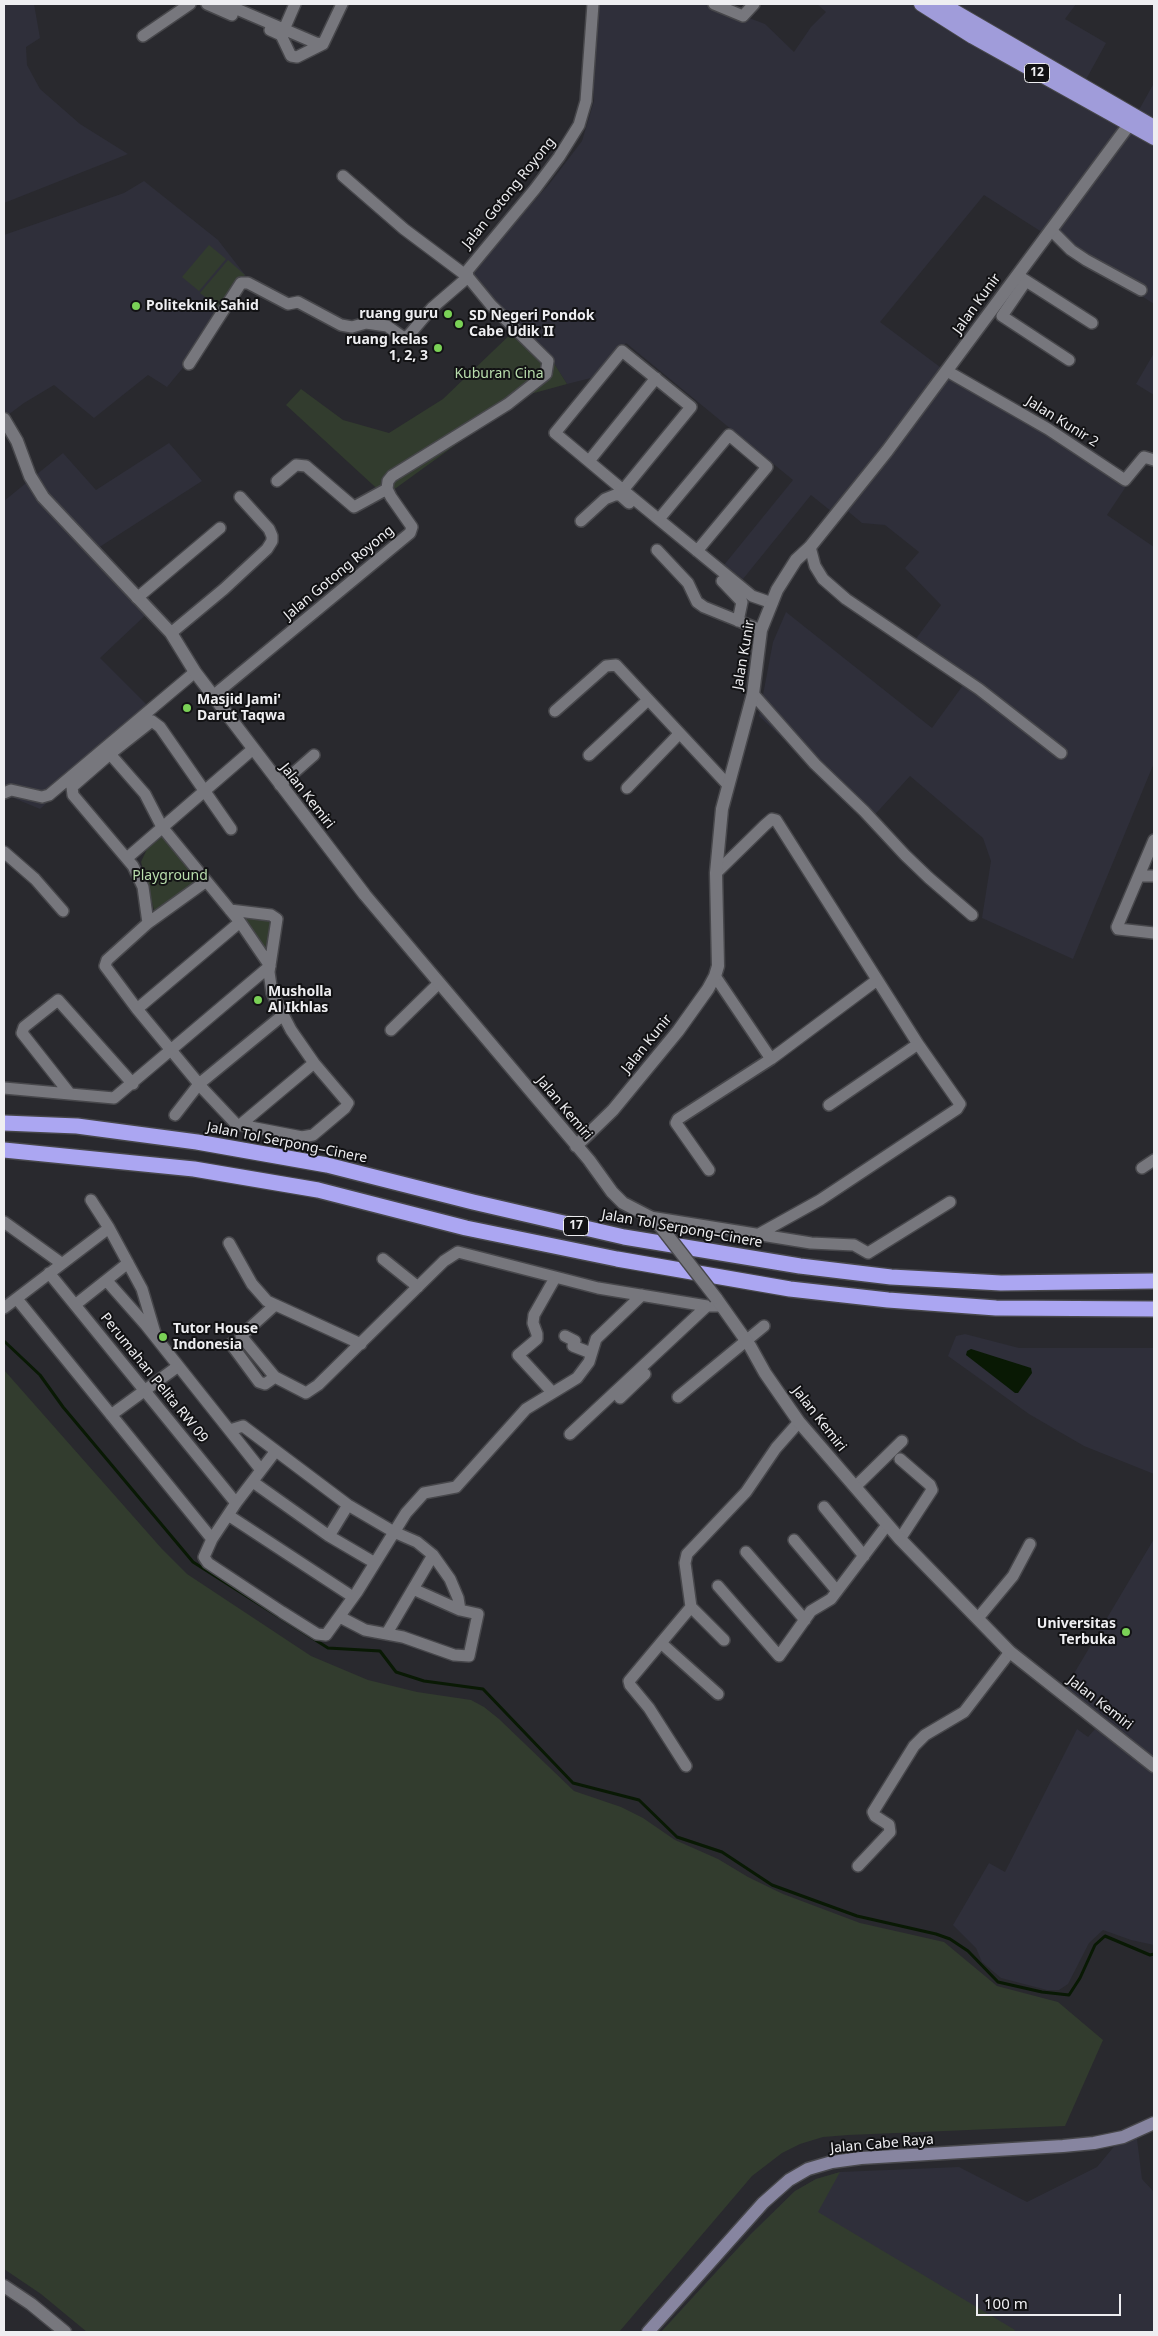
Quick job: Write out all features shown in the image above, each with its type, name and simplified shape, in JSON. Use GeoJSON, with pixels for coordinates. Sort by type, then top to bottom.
{"type":"FeatureCollection","features":[{"type":"Feature","properties":{"kind":"highway","name":"12"},"geometry":{"type":"LineString","coordinates":[[921,4],[983,42],[1132,121],[1154,127]]}},
{"type":"Feature","properties":{"kind":"highway","name":"12"},"geometry":{"type":"LineString","coordinates":[[942,4],[1132,121],[1154,138]]}},
{"type":"Feature","properties":{"kind":"highway","name":"Jalan Tol Serpong–Cinere"},"geometry":{"type":"LineString","coordinates":[[4,1123],[77,1126],[133,1133],[318,1163],[624,1237],[800,1266],[891,1277],[1001,1283],[1154,1281]]}},
{"type":"Feature","properties":{"kind":"highway","name":"17"},"geometry":{"type":"LineString","coordinates":[[4,1150],[194,1169],[309,1188],[466,1228],[617,1260],[790,1289],[888,1300],[996,1308],[1154,1309]]}},
{"type":"Feature","properties":{"kind":"main road","name":"Jalan Cabe Raya"},"geometry":{"type":"LineString","coordinates":[[648,2332],[763,2203],[788,2180],[808,2169],[832,2162],[861,2158],[1094,2143],[1123,2137],[1154,2123]]}},
{"type":"Feature","properties":{"kind":"street"},"geometry":{"type":"LineString","coordinates":[[143,36],[190,4]]}},
{"type":"Feature","properties":{"kind":"street"},"geometry":{"type":"LineString","coordinates":[[207,4],[236,9]]}},
{"type":"Feature","properties":{"kind":"street"},"geometry":{"type":"LineString","coordinates":[[225,4],[279,31],[316,44],[323,44]]}},
{"type":"Feature","properties":{"kind":"street"},"geometry":{"type":"LineString","coordinates":[[287,4],[279,31],[291,56],[297,57],[323,44],[342,4]]}},
{"type":"Feature","properties":{"kind":"street"},"geometry":{"type":"LineString","coordinates":[[279,31],[295,4]]}},
{"type":"Feature","properties":{"kind":"street","name":"Jalan Gotong Royong"},"geometry":{"type":"LineString","coordinates":[[468,277],[469,267],[535,189],[568,145],[579,125],[586,102],[593,4]]}},
{"type":"Feature","properties":{"kind":"street"},"geometry":{"type":"LineString","coordinates":[[714,4],[743,16],[754,4]]}},
{"type":"Feature","properties":{"kind":"street","name":"Jalan Kunir"},"geometry":{"type":"LineString","coordinates":[[576,1146],[613,1110],[678,1031],[715,976],[718,966],[716,873],[722,810],[753,694],[761,630],[772,602],[796,560],[810,547],[887,451],[947,371],[1021,278],[1051,230],[1132,121]]}},
{"type":"Feature","properties":{"kind":"street"},"geometry":{"type":"LineString","coordinates":[[277,481],[296,465],[306,466],[354,507],[387,489],[388,481],[392,476],[508,404],[546,374],[548,361],[492,306],[468,277],[404,229],[342,176]]}},
{"type":"Feature","properties":{"kind":"street"},"geometry":{"type":"LineString","coordinates":[[1051,230],[1071,250],[1141,290]]}},
{"type":"Feature","properties":{"kind":"street"},"geometry":{"type":"LineString","coordinates":[[189,364],[241,283],[248,283],[288,304],[298,302],[346,327],[366,324],[388,326],[404,338],[409,335],[432,308],[468,277]]}},
{"type":"Feature","properties":{"kind":"street"},"geometry":{"type":"LineString","coordinates":[[1069,360],[1002,316],[1021,278],[1092,323]]}},
{"type":"Feature","properties":{"kind":"street"},"geometry":{"type":"LineString","coordinates":[[623,490],[691,407],[622,351],[555,433],[623,490],[752,596],[772,602]]}},
{"type":"Feature","properties":{"kind":"street","name":"Jalan Kunir 2"},"geometry":{"type":"LineString","coordinates":[[947,371],[1048,429],[1122,478],[1128,478],[1144,457],[1154,460]]}},
{"type":"Feature","properties":{"kind":"street"},"geometry":{"type":"LineString","coordinates":[[588,461],[656,378]]}},
{"type":"Feature","properties":{"kind":"street","name":"Jalan Kemiri"},"geometry":{"type":"LineString","coordinates":[[4,422],[18,441],[30,476],[43,497],[170,633],[195,672],[365,895],[576,1146],[612,1192],[623,1203],[650,1217],[661,1227],[716,1304],[746,1341],[765,1373],[799,1422],[887,1525],[1010,1652],[1154,1766]]}},
{"type":"Feature","properties":{"kind":"street"},"geometry":{"type":"LineString","coordinates":[[659,519],[729,435],[767,467],[697,551]]}},
{"type":"Feature","properties":{"kind":"street","name":"Jalan Gotong Royong"},"geometry":{"type":"LineString","coordinates":[[213,696],[410,533],[412,527],[390,497],[387,489]]}},
{"type":"Feature","properties":{"kind":"street"},"geometry":{"type":"LineString","coordinates":[[581,521],[605,499],[620,495],[740,597],[742,602],[738,620]]}},
{"type":"Feature","properties":{"kind":"street"},"geometry":{"type":"LineString","coordinates":[[170,633],[224,589],[267,549],[272,541],[269,529],[240,497]]}},
{"type":"Feature","properties":{"kind":"street"},"geometry":{"type":"LineString","coordinates":[[137,598],[220,528]]}},
{"type":"Feature","properties":{"kind":"street"},"geometry":{"type":"LineString","coordinates":[[810,547],[815,566],[823,579],[846,599],[980,689],[1061,753]]}},
{"type":"Feature","properties":{"kind":"street"},"geometry":{"type":"LineString","coordinates":[[657,550],[688,583],[698,602],[704,607],[761,630]]}},
{"type":"Feature","properties":{"kind":"street"},"geometry":{"type":"LineString","coordinates":[[555,712],[599,672],[612,664],[621,669],[728,785]]}},
{"type":"Feature","properties":{"kind":"street"},"geometry":{"type":"LineString","coordinates":[[4,793],[11,790],[42,797],[49,795],[195,672]]}},
{"type":"Feature","properties":{"kind":"street"},"geometry":{"type":"LineString","coordinates":[[753,694],[815,764],[864,811],[905,855],[972,915]]}},
{"type":"Feature","properties":{"kind":"street"},"geometry":{"type":"LineString","coordinates":[[590,755],[648,700]]}},
{"type":"Feature","properties":{"kind":"street"},"geometry":{"type":"LineString","coordinates":[[148,923],[140,876],[72,792],[74,785],[152,721],[160,727],[206,790],[231,829]]}},
{"type":"Feature","properties":{"kind":"street"},"geometry":{"type":"LineString","coordinates":[[628,788],[679,734]]}},
{"type":"Feature","properties":{"kind":"street"},"geometry":{"type":"LineString","coordinates":[[127,858],[253,749]]}},
{"type":"Feature","properties":{"kind":"street"},"geometry":{"type":"LineString","coordinates":[[110,754],[145,794],[162,827],[205,882],[240,922],[270,966]]}},
{"type":"Feature","properties":{"kind":"street"},"geometry":{"type":"LineString","coordinates":[[280,784],[314,755]]}},
{"type":"Feature","properties":{"kind":"street"},"geometry":{"type":"LineString","coordinates":[[716,873],[765,825],[772,820],[776,820],[918,1044],[959,1101],[960,1106],[957,1110],[820,1200],[757,1235]]}},
{"type":"Feature","properties":{"kind":"street"},"geometry":{"type":"LineString","coordinates":[[1154,840],[1117,927],[1118,929],[1154,933]]}},
{"type":"Feature","properties":{"kind":"street"},"geometry":{"type":"LineString","coordinates":[[4,852],[35,879],[63,911]]}},
{"type":"Feature","properties":{"kind":"street"},"geometry":{"type":"LineString","coordinates":[[1139,876],[1154,876]]}},
{"type":"Feature","properties":{"kind":"street"},"geometry":{"type":"LineString","coordinates":[[205,882],[148,923],[107,960],[105,966],[137,1010],[199,1084],[236,1124],[302,1137],[313,1135],[346,1108],[348,1103],[314,1063],[283,1015],[272,993],[270,966],[277,919],[271,915],[230,910]]}},
{"type":"Feature","properties":{"kind":"street"},"geometry":{"type":"LineString","coordinates":[[137,1010],[240,922]]}},
{"type":"Feature","properties":{"kind":"street"},"geometry":{"type":"LineString","coordinates":[[4,1088],[114,1098],[133,1084],[170,1049],[270,966]]}},
{"type":"Feature","properties":{"kind":"street"},"geometry":{"type":"LineString","coordinates":[[715,976],[771,1059]]}},
{"type":"Feature","properties":{"kind":"street"},"geometry":{"type":"LineString","coordinates":[[709,1170],[676,1121],[771,1059],[877,980]]}},
{"type":"Feature","properties":{"kind":"street"},"geometry":{"type":"LineString","coordinates":[[391,1030],[439,983]]}},
{"type":"Feature","properties":{"kind":"street"},"geometry":{"type":"LineString","coordinates":[[70,1094],[22,1033],[24,1027],[58,1000],[133,1084]]}},
{"type":"Feature","properties":{"kind":"street"},"geometry":{"type":"LineString","coordinates":[[175,1115],[199,1084],[283,1015]]}},
{"type":"Feature","properties":{"kind":"street"},"geometry":{"type":"LineString","coordinates":[[829,1105],[918,1044]]}},
{"type":"Feature","properties":{"kind":"street"},"geometry":{"type":"LineString","coordinates":[[240,1125],[314,1063]]}},
{"type":"Feature","properties":{"kind":"street"},"geometry":{"type":"LineString","coordinates":[[1142,1168],[1154,1160]]}},
{"type":"Feature","properties":{"kind":"street"},"geometry":{"type":"LineString","coordinates":[[91,1200],[109,1228],[142,1289],[157,1339]]}},
{"type":"Feature","properties":{"kind":"street"},"geometry":{"type":"LineString","coordinates":[[650,1217],[811,1243],[854,1245],[868,1253],[950,1202]]}},
{"type":"Feature","properties":{"kind":"street"},"geometry":{"type":"LineString","coordinates":[[4,1308],[109,1228]]}},
{"type":"Feature","properties":{"kind":"street"},"geometry":{"type":"LineString","coordinates":[[6,1230],[61,1263]]}},
{"type":"Feature","properties":{"kind":"street"},"geometry":{"type":"LineString","coordinates":[[229,1244],[259,1295],[275,1305],[361,1344]]}},
{"type":"Feature","properties":{"kind":"street"},"geometry":{"type":"LineString","coordinates":[[275,1305],[241,1336],[275,1378],[306,1393],[311,1391],[361,1344],[451,1255],[458,1252],[598,1288],[716,1304]]}},
{"type":"Feature","properties":{"kind":"street"},"geometry":{"type":"LineString","coordinates":[[383,1259],[418,1287]]}},
{"type":"Feature","properties":{"kind":"street"},"geometry":{"type":"LineString","coordinates":[[75,1305],[128,1263]]}},
{"type":"Feature","properties":{"kind":"street","name":"Perumahan Pelita RW 09"},"geometry":{"type":"LineString","coordinates":[[50,1273],[236,1503]]}},
{"type":"Feature","properties":{"kind":"street"},"geometry":{"type":"LineString","coordinates":[[552,1392],[518,1356],[537,1338],[533,1324],[534,1315],[555,1278]]}},
{"type":"Feature","properties":{"kind":"street"},"geometry":{"type":"LineString","coordinates":[[107,1281],[157,1339],[177,1367],[261,1470]]}},
{"type":"Feature","properties":{"kind":"street"},"geometry":{"type":"LineString","coordinates":[[275,1452],[236,1503],[212,1539],[204,1557],[208,1563],[282,1612],[322,1636],[326,1635],[340,1617],[394,1532],[424,1493],[456,1487],[520,1415],[552,1392],[577,1378],[588,1362],[596,1339],[642,1295]]}},
{"type":"Feature","properties":{"kind":"street"},"geometry":{"type":"LineString","coordinates":[[17,1299],[212,1539]]}},
{"type":"Feature","properties":{"kind":"street"},"geometry":{"type":"LineString","coordinates":[[620,1398],[716,1304]]}},
{"type":"Feature","properties":{"kind":"street"},"geometry":{"type":"LineString","coordinates":[[570,1434],[716,1304]]}},
{"type":"Feature","properties":{"kind":"street"},"geometry":{"type":"LineString","coordinates":[[678,1397],[764,1326]]}},
{"type":"Feature","properties":{"kind":"street"},"geometry":{"type":"LineString","coordinates":[[565,1336],[575,1341],[573,1346],[591,1354]]}},
{"type":"Feature","properties":{"kind":"street"},"geometry":{"type":"LineString","coordinates":[[231,1344],[259,1382],[264,1384],[275,1378]]}},
{"type":"Feature","properties":{"kind":"street"},"geometry":{"type":"LineString","coordinates":[[111,1415],[177,1367]]}},
{"type":"Feature","properties":{"kind":"street"},"geometry":{"type":"LineString","coordinates":[[724,1640],[691,1607],[686,1563],[687,1554],[746,1492],[776,1448],[799,1422]]}},
{"type":"Feature","properties":{"kind":"street"},"geometry":{"type":"LineString","coordinates":[[230,1430],[243,1426],[275,1452],[348,1504],[394,1532],[417,1542],[433,1555],[454,1587],[460,1610]]}},
{"type":"Feature","properties":{"kind":"street"},"geometry":{"type":"LineString","coordinates":[[855,1487],[902,1441]]}},
{"type":"Feature","properties":{"kind":"street"},"geometry":{"type":"LineString","coordinates":[[900,1459],[930,1485],[932,1490],[900,1538]]}},
{"type":"Feature","properties":{"kind":"street"},"geometry":{"type":"LineString","coordinates":[[252,1482],[329,1536],[375,1563]]}},
{"type":"Feature","properties":{"kind":"street"},"geometry":{"type":"LineString","coordinates":[[329,1536],[348,1504]]}},
{"type":"Feature","properties":{"kind":"street"},"geometry":{"type":"LineString","coordinates":[[824,1507],[864,1556]]}},
{"type":"Feature","properties":{"kind":"street"},"geometry":{"type":"LineString","coordinates":[[228,1515],[353,1597]]}},
{"type":"Feature","properties":{"kind":"street"},"geometry":{"type":"LineString","coordinates":[[718,1586],[779,1656],[811,1611],[831,1599],[887,1525]]}},
{"type":"Feature","properties":{"kind":"street"},"geometry":{"type":"LineString","coordinates":[[794,1540],[837,1591]]}},
{"type":"Feature","properties":{"kind":"street"},"geometry":{"type":"LineString","coordinates":[[978,1618],[1013,1576],[1030,1544]]}},
{"type":"Feature","properties":{"kind":"street"},"geometry":{"type":"LineString","coordinates":[[746,1552],[805,1620]]}},
{"type":"Feature","properties":{"kind":"street"},"geometry":{"type":"LineString","coordinates":[[387,1633],[433,1555]]}},
{"type":"Feature","properties":{"kind":"street"},"geometry":{"type":"LineString","coordinates":[[340,1617],[365,1630],[387,1633],[454,1655],[469,1656],[478,1614],[460,1610],[413,1589]]}},
{"type":"Feature","properties":{"kind":"street"},"geometry":{"type":"LineString","coordinates":[[686,1766],[649,1708],[629,1683],[691,1607]]}},
{"type":"Feature","properties":{"kind":"street"},"geometry":{"type":"LineString","coordinates":[[661,1642],[718,1694]]}},
{"type":"Feature","properties":{"kind":"street"},"geometry":{"type":"LineString","coordinates":[[858,1866],[890,1832],[890,1825],[875,1816],[873,1812],[914,1746],[925,1735],[964,1712],[1010,1652]]}},
{"type":"Feature","properties":{"kind":"street"},"geometry":{"type":"LineString","coordinates":[[4,2286],[31,2304],[65,2332]]}},
{"type":"Feature","properties":{"kind":"shaded area"},"geometry":{"type":"Polygon","coordinates":[[[4,4],[34,4],[40,38],[26,47],[27,65],[40,89],[80,124],[128,154],[4,203],[4,4]]]}},
{"type":"Feature","properties":{"kind":"shaded area"},"geometry":{"type":"Polygon","coordinates":[[[591,4],[712,4],[765,24],[794,52],[811,27],[826,12],[817,4],[1076,4],[1065,19],[1106,43],[1083,85],[1135,117],[1154,83],[1154,304],[984,195],[880,322],[952,376],[1127,485],[1107,515],[1154,547],[1154,763],[1073,959],[982,918],[991,861],[983,838],[910,776],[870,820],[759,716],[773,642],[786,612],[932,728],[969,677],[915,640],[941,605],[905,568],[919,552],[885,525],[862,523],[844,508],[837,516],[811,495],[743,579],[724,565],[793,480],[626,343],[591,378],[567,384],[550,357],[494,308],[470,274],[550,183],[582,141],[594,101],[591,4]]]}},
{"type":"Feature","properties":{"kind":"shaded area","name":"Politeknik Sahid"},"geometry":{"type":"Polygon","coordinates":[[[144,181],[218,240],[249,280],[206,340],[167,387],[148,375],[94,418],[54,385],[8,415],[4,410],[4,235],[124,193],[144,181]]]}},
{"type":"Feature","properties":{"kind":"shaded area"},"geometry":{"type":"Polygon","coordinates":[[[1154,353],[1154,395],[1136,384],[1154,353]]]}},
{"type":"Feature","properties":{"kind":"shaded area"},"geometry":{"type":"Polygon","coordinates":[[[169,443],[202,481],[98,548],[153,608],[100,658],[152,710],[40,809],[4,794],[4,501],[63,453],[96,490],[169,443]]]}},
{"type":"Feature","properties":{"kind":"shaded area"},"geometry":{"type":"Polygon","coordinates":[[[965,1334],[1019,1348],[1154,1348],[1154,1474],[1084,1446],[1029,1414],[948,1356],[956,1336],[965,1334]]]}},
{"type":"Feature","properties":{"kind":"shaded area"},"geometry":{"type":"Polygon","coordinates":[[[971,1349],[1031,1368],[1032,1373],[1018,1393],[1015,1393],[966,1355],[967,1351],[971,1349]]]}},
{"type":"Feature","properties":{"kind":"shaded area","name":"Universitas Terbuka"},"geometry":{"type":"Polygon","coordinates":[[[1154,1539],[1154,1758],[1066,1687],[1154,1539]]]}},
{"type":"Feature","properties":{"kind":"shaded area"},"geometry":{"type":"Polygon","coordinates":[[[1077,1729],[1088,1737],[1095,1729],[1154,1773],[1154,1945],[1131,1940],[1103,1930],[1089,1943],[1068,1984],[1059,1990],[1047,1990],[1001,1978],[982,1962],[976,1948],[953,1925],[989,1863],[1005,1872],[1077,1729]]]}},
{"type":"Feature","properties":{"kind":"shaded area"},"geometry":{"type":"Polygon","coordinates":[[[1137,2139],[1142,2179],[1154,2192],[1154,2332],[661,2332],[751,2234],[795,2191],[816,2179],[840,2172],[959,2167],[1027,2202],[1097,2167],[1117,2143],[1137,2139]]]}},
{"type":"Feature","properties":{"kind":"green space"},"geometry":{"type":"Polygon","coordinates":[[[209,245],[226,259],[199,291],[182,277],[209,245]]]}},
{"type":"Feature","properties":{"kind":"green space"},"geometry":{"type":"Polygon","coordinates":[[[228,260],[245,275],[218,307],[200,293],[228,260]]]}},
{"type":"Feature","properties":{"kind":"green space","name":"Kuburan Cina"},"geometry":{"type":"Polygon","coordinates":[[[517,328],[550,357],[567,384],[523,396],[385,496],[286,405],[301,389],[343,420],[389,433],[443,399],[517,328]]]}},
{"type":"Feature","properties":{"kind":"green space","name":"Playground"},"geometry":{"type":"Polygon","coordinates":[[[161,837],[164,837],[202,878],[155,913],[141,862],[147,849],[161,837]]]}},
{"type":"Feature","properties":{"kind":"green space"},"geometry":{"type":"Polygon","coordinates":[[[239,915],[276,923],[270,954],[239,915]]]}},
{"type":"Feature","properties":{"kind":"green space"},"geometry":{"type":"Polygon","coordinates":[[[4,1370],[162,1549],[187,1574],[311,1656],[368,1680],[417,1692],[471,1700],[484,1707],[499,1719],[574,1791],[621,1807],[643,1818],[675,1840],[718,1859],[748,1877],[783,1894],[860,1923],[944,1942],[997,1986],[1058,2002],[1103,2040],[1065,2126],[848,2135],[823,2137],[800,2144],[782,2153],[752,2176],[619,2332],[87,2332],[41,2294],[4,2269],[4,1370]]]}},
{"type":"Feature","properties":{"kind":"green space"},"geometry":{"type":"Polygon","coordinates":[[[840,2172],[818,2212],[1015,2330],[1014,2332],[661,2332],[751,2234],[795,2191],[816,2179],[840,2172]]]}},
{"type":"Feature","properties":{"kind":"waterway"},"geometry":{"type":"LineString","coordinates":[[4,1341],[40,1375],[63,1407],[193,1562],[328,1648],[380,1651],[396,1672],[424,1681],[483,1689],[573,1783],[639,1800],[677,1837],[722,1852],[772,1885],[857,1916],[950,1939],[968,1951],[998,1982],[1042,1992],[1069,1995],[1080,1978],[1095,1945],[1105,1936],[1150,1955],[1154,1954]]}},
{"type":"Feature","properties":{"kind":"place","name":"Politeknik Sahid"},"geometry":{"type":"Point","coordinates":[136,306]}},
{"type":"Feature","properties":{"kind":"place","name":"ruang guru"},"geometry":{"type":"Point","coordinates":[448,314]}},
{"type":"Feature","properties":{"kind":"place","name":"SD Negeri Pondok Cabe Udik II"},"geometry":{"type":"Point","coordinates":[459,324]}},
{"type":"Feature","properties":{"kind":"place","name":"ruang kelas 1, 2, 3"},"geometry":{"type":"Point","coordinates":[438,348]}},
{"type":"Feature","properties":{"kind":"place","name":"Masjid Jami' Darut Taqwa"},"geometry":{"type":"Point","coordinates":[187,708]}},
{"type":"Feature","properties":{"kind":"place","name":"Musholla Al Ikhlas"},"geometry":{"type":"Point","coordinates":[258,1000]}},
{"type":"Feature","properties":{"kind":"place","name":"Tutor House Indonesia"},"geometry":{"type":"Point","coordinates":[163,1337]}},
{"type":"Feature","properties":{"kind":"place","name":"Universitas Terbuka"},"geometry":{"type":"Point","coordinates":[1126,1632]}}]}
